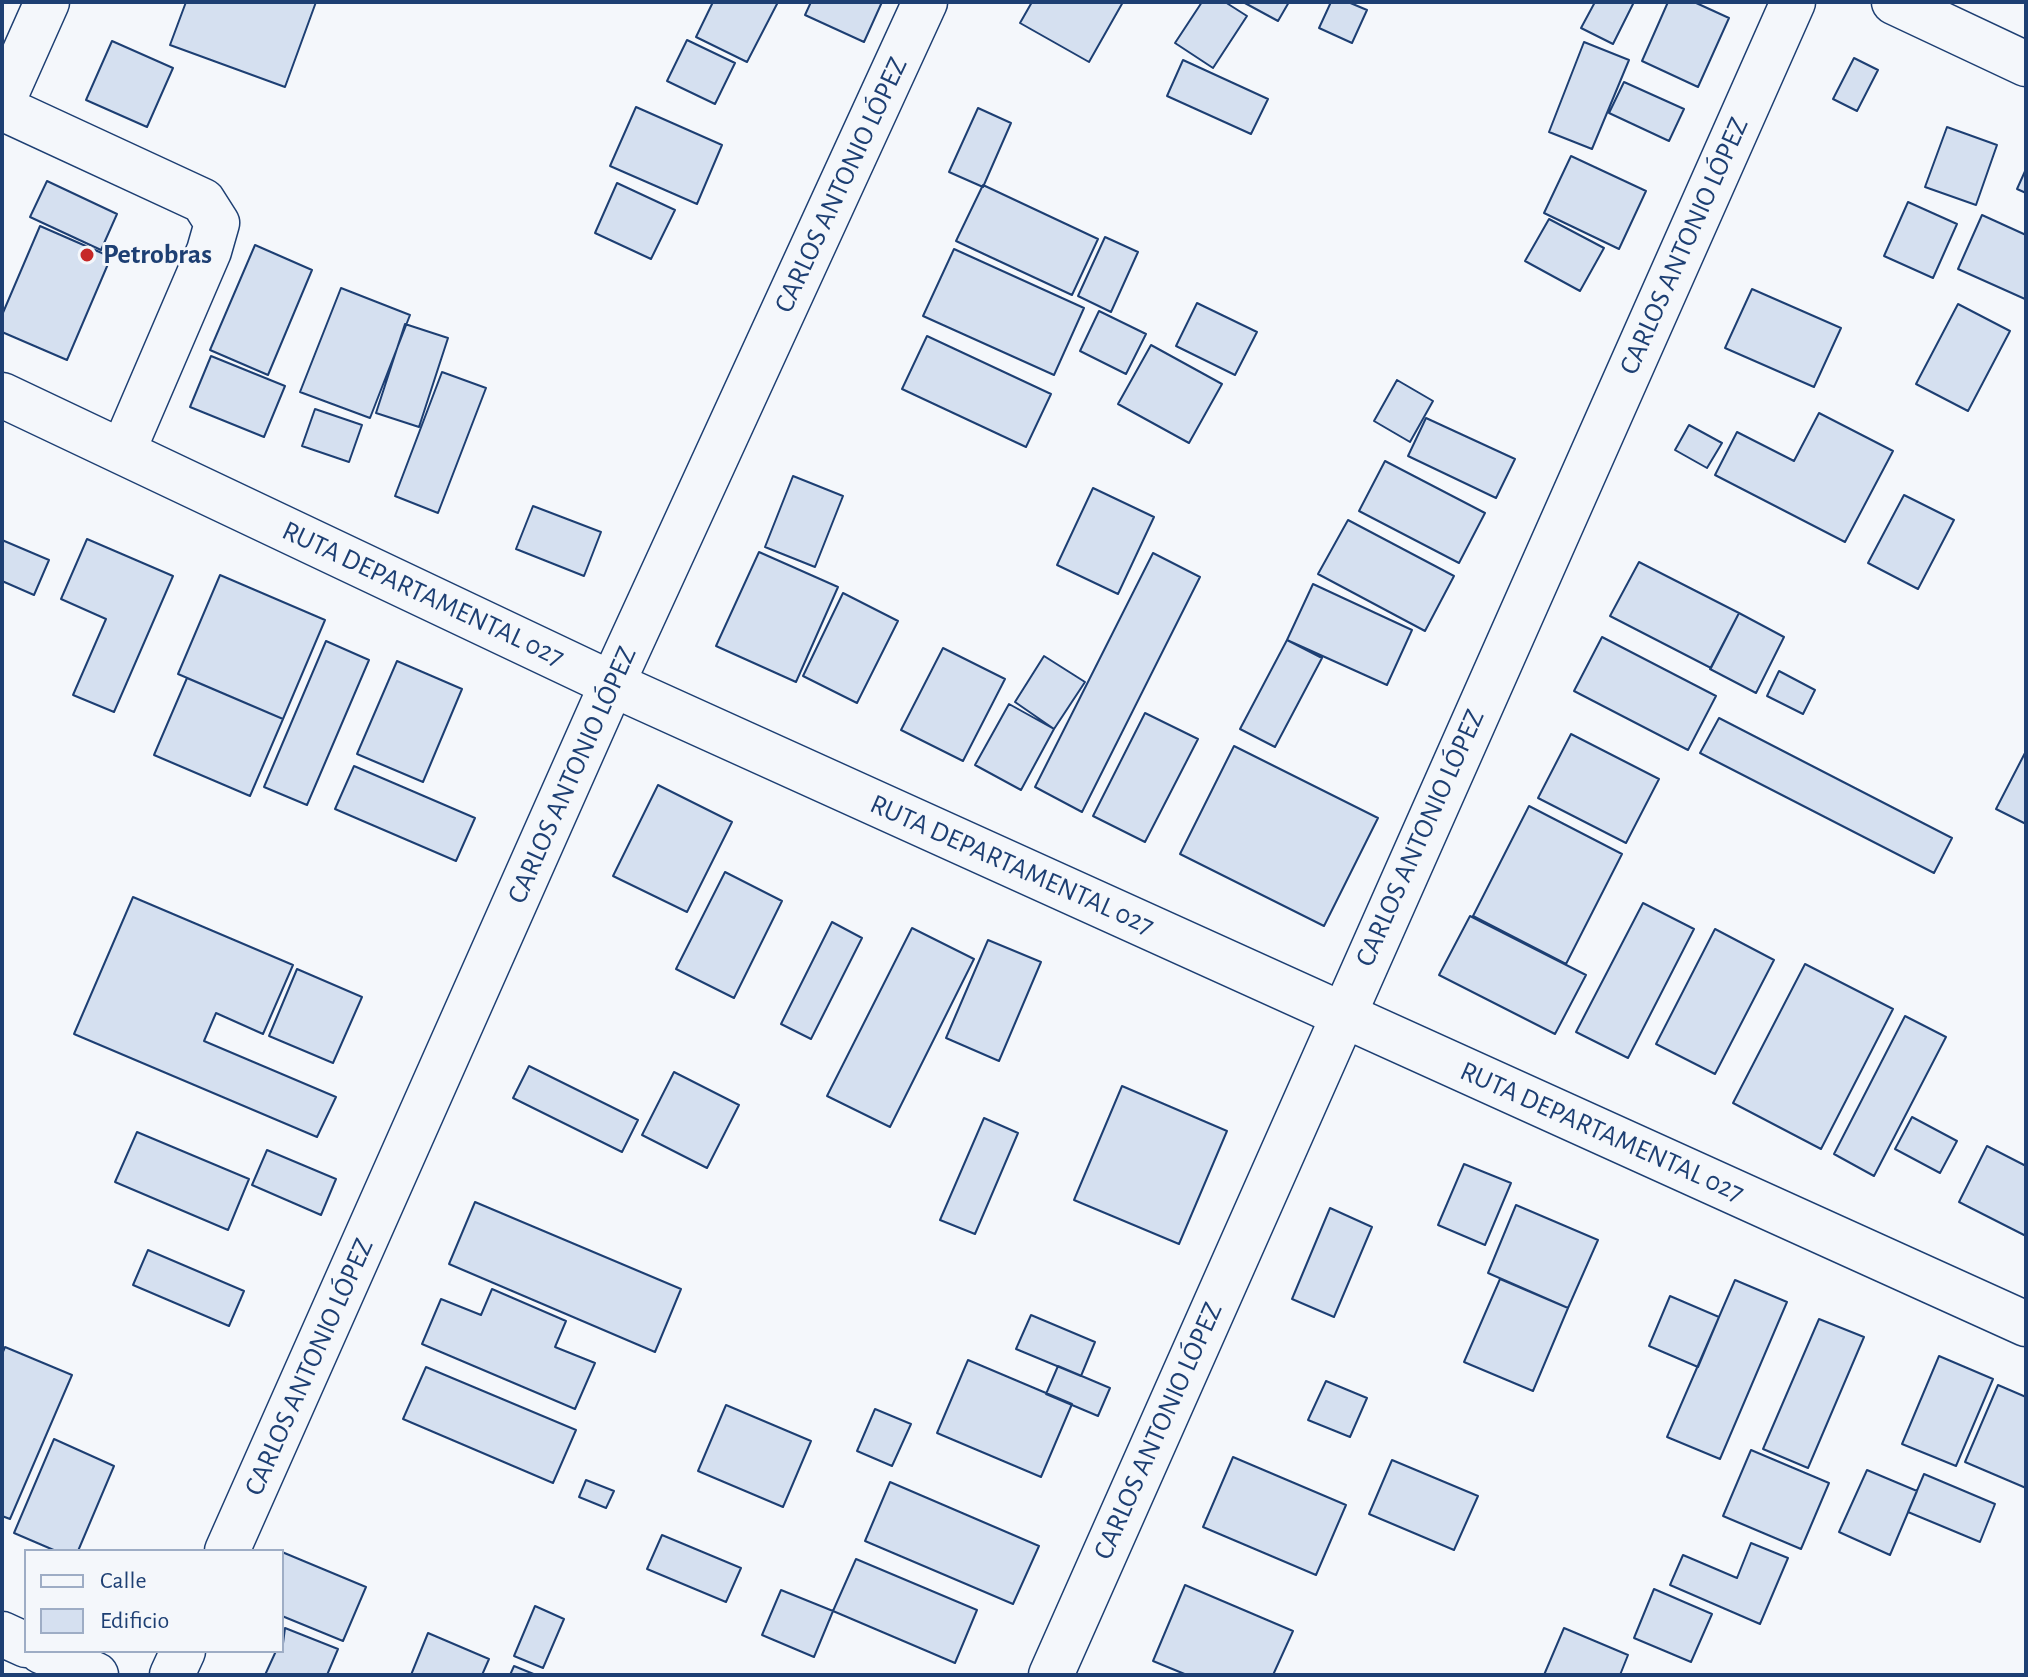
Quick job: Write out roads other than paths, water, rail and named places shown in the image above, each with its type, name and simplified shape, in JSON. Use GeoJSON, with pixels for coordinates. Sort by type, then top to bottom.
{"type":"FeatureCollection","features":[{"type":"Feature","properties":{"kind":"street"},"geometry":{"type":"LineString","coordinates":[[47,2],[2,105],[203,201],[217,223],[209,251],[123,451]]}},
{"type":"Feature","properties":{"kind":"street","name":"CARLOS ANTONIO LÓPEZ"},"geometry":{"type":"LineString","coordinates":[[228,1549],[612,684],[925,2]]}},
{"type":"Feature","properties":{"kind":"street","name":"CARLOS ANTONIO LÓPEZ"},"geometry":{"type":"LineString","coordinates":[[1051,1675],[1793,2]]}},
{"type":"Feature","properties":{"kind":"street"},"geometry":{"type":"LineString","coordinates":[[1894,2],[2026,64]]}},
{"type":"Feature","properties":{"kind":"street","name":"RUTA DEPARTAMENTAL 027"},"geometry":{"type":"LineString","coordinates":[[2,395],[612,684],[2026,1324]]}},
{"type":"Feature","properties":{"kind":"street"},"geometry":{"type":"LineString","coordinates":[[2,1634],[24,1644]]}},
{"type":"Feature","properties":{"kind":"street"},"geometry":{"type":"LineString","coordinates":[[46,1653],[96,1675]]}},
{"type":"Feature","properties":{"kind":"street"},"geometry":{"type":"LineString","coordinates":[[172,1675],[182,1653]]}},
{"type":"Feature","properties":{"kind":"place","name":"Petrobras"},"geometry":{"type":"Point","coordinates":[87,255]}}]}
